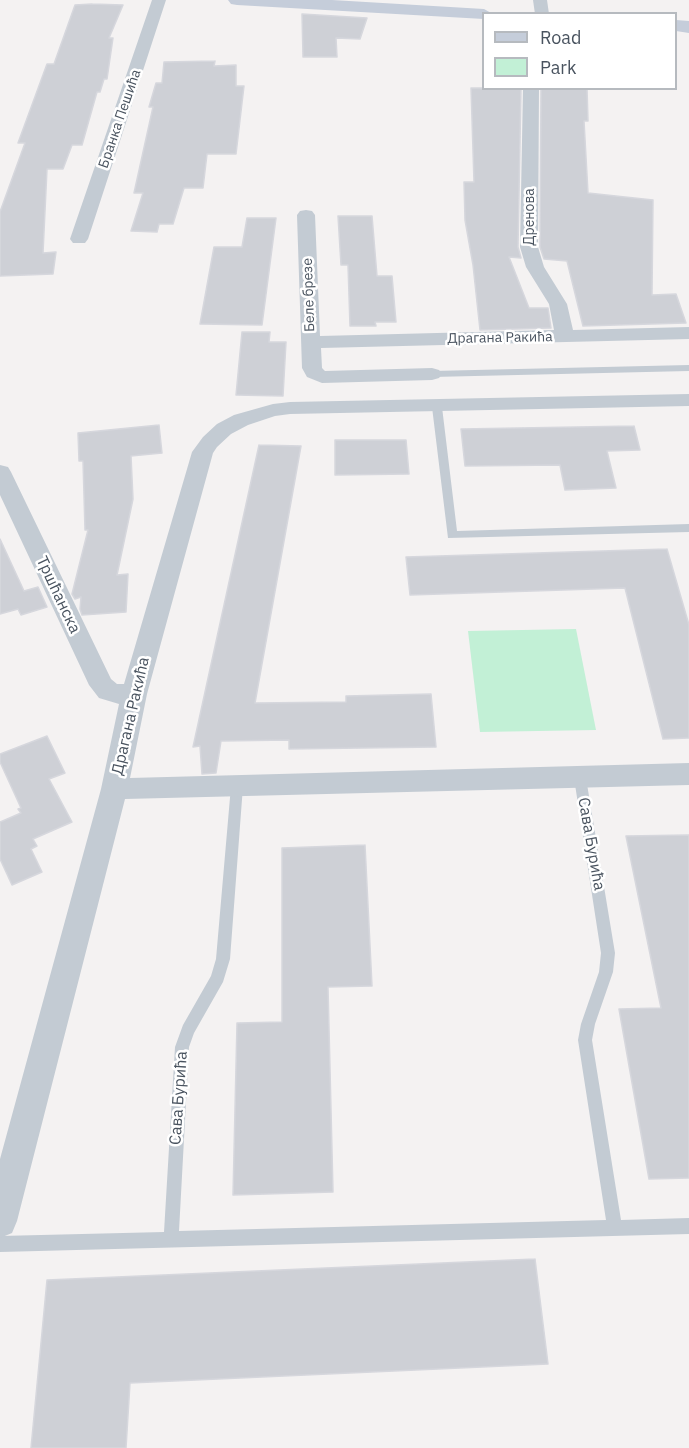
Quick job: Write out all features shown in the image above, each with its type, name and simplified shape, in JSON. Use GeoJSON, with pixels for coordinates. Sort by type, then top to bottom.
{"type":"FeatureCollection","features":[{"type":"Feature","properties":{"kind":"main road"},"geometry":{"type":"LineString","coordinates":[[237,0],[482,14]]}},
{"type":"Feature","properties":{"kind":"street","name":"Бранка Пешића"},"geometry":{"type":"LineString","coordinates":[[79,239],[159,0]]}},
{"type":"Feature","properties":{"kind":"street","name":"Дренова"},"geometry":{"type":"LineString","coordinates":[[531,90],[529,247],[535,267],[558,304],[565,336]]}},
{"type":"Feature","properties":{"kind":"street","name":"Беле брезе"},"geometry":{"type":"LineString","coordinates":[[306,215],[314,374],[322,377],[432,374]]}},
{"type":"Feature","properties":{"kind":"street","name":"Драгана Ракића"},"geometry":{"type":"LineString","coordinates":[[311,342],[689,333]]}},
{"type":"Feature","properties":{"kind":"street"},"geometry":{"type":"LineString","coordinates":[[427,339],[437,407]]}},
{"type":"Feature","properties":{"kind":"street","name":"Драгана Ракића"},"geometry":{"type":"LineString","coordinates":[[0,1221],[114,789],[134,694],[203,452],[217,435],[241,420],[273,410],[689,400]]}},
{"type":"Feature","properties":{"kind":"street","name":"Тршћанска"},"geometry":{"type":"LineString","coordinates":[[0,472],[101,685],[117,694],[134,694]]}},
{"type":"Feature","properties":{"kind":"street","name":"Сава Бурића"},"geometry":{"type":"LineString","coordinates":[[114,789],[689,774]]}},
{"type":"Feature","properties":{"kind":"lane"},"geometry":{"type":"LineString","coordinates":[[432,374],[689,368]]}},
{"type":"Feature","properties":{"kind":"lane"},"geometry":{"type":"LineString","coordinates":[[437,407],[452,535],[689,528]]}},
{"type":"Feature","properties":{"kind":"lane","name":"Сава Бурића"},"geometry":{"type":"LineString","coordinates":[[580,778],[608,953],[606,972],[588,1024],[585,1040],[615,1228]]}},
{"type":"Feature","properties":{"kind":"lane","name":"Сава Бурића"},"geometry":{"type":"LineString","coordinates":[[171,1240],[182,1047],[188,1030],[218,978],[223,959],[237,786]]}},
{"type":"Feature","properties":{"kind":"lane"},"geometry":{"type":"LineString","coordinates":[[0,1244],[689,1226]]}},
{"type":"Feature","properties":{"kind":"green space"},"geometry":{"type":"Polygon","coordinates":[[[576,629],[596,730],[480,732],[468,631],[576,629]]]}},
{"type":"Feature","properties":{"kind":"building"},"geometry":{"type":"Polygon","coordinates":[[[75,5],[123,5],[109,38],[113,38],[107,79],[104,79],[100,92],[97,92],[82,145],[72,145],[63,169],[47,169],[43,253],[56,252],[53,274],[0,276],[0,212],[25,143],[18,143],[47,64],[54,64],[75,5]]]}},
{"type":"Feature","properties":{"kind":"building"},"geometry":{"type":"Polygon","coordinates":[[[302,14],[367,18],[360,39],[336,38],[337,57],[303,57],[302,14]]]}},
{"type":"Feature","properties":{"kind":"building"},"geometry":{"type":"Polygon","coordinates":[[[215,61],[214,66],[236,65],[236,86],[244,86],[236,154],[207,154],[203,188],[184,188],[173,224],[159,224],[157,232],[131,231],[143,193],[134,193],[153,107],[149,107],[156,83],[162,83],[164,62],[215,61]]]}},
{"type":"Feature","properties":{"kind":"building"},"geometry":{"type":"Polygon","coordinates":[[[471,88],[521,90],[518,247],[521,258],[509,257],[529,308],[548,308],[551,328],[480,330],[473,265],[465,220],[464,182],[474,182],[471,88]]]}},
{"type":"Feature","properties":{"kind":"building"},"geometry":{"type":"Polygon","coordinates":[[[541,90],[587,90],[588,121],[584,121],[588,193],[653,200],[652,295],[676,294],[686,323],[583,326],[567,261],[544,259],[540,247],[541,90]]]}},
{"type":"Feature","properties":{"kind":"building"},"geometry":{"type":"Polygon","coordinates":[[[338,216],[372,216],[377,276],[392,276],[396,322],[375,322],[376,326],[350,326],[348,265],[341,265],[338,216]]]}},
{"type":"Feature","properties":{"kind":"building"},"geometry":{"type":"Polygon","coordinates":[[[247,218],[276,218],[262,325],[200,324],[214,247],[242,247],[247,218]]]}},
{"type":"Feature","properties":{"kind":"building"},"geometry":{"type":"Polygon","coordinates":[[[242,332],[270,332],[269,342],[286,342],[283,396],[236,395],[242,332]]]}},
{"type":"Feature","properties":{"kind":"building"},"geometry":{"type":"Polygon","coordinates":[[[159,425],[162,453],[131,456],[133,499],[117,575],[128,574],[126,612],[82,615],[81,597],[75,599],[72,594],[88,530],[85,530],[83,461],[79,461],[78,433],[159,425]]]}},
{"type":"Feature","properties":{"kind":"building"},"geometry":{"type":"Polygon","coordinates":[[[634,426],[640,450],[607,451],[616,488],[565,490],[560,465],[465,466],[461,429],[634,426]]]}},
{"type":"Feature","properties":{"kind":"building"},"geometry":{"type":"Polygon","coordinates":[[[335,440],[406,440],[409,474],[335,475],[335,440]]]}},
{"type":"Feature","properties":{"kind":"building"},"geometry":{"type":"Polygon","coordinates":[[[259,445],[301,446],[255,703],[346,702],[346,696],[431,694],[436,747],[289,749],[289,740],[221,741],[216,773],[202,774],[200,746],[193,747],[259,445]]]}},
{"type":"Feature","properties":{"kind":"building"},"geometry":{"type":"Polygon","coordinates":[[[0,539],[24,591],[38,587],[47,607],[21,615],[18,609],[0,614],[0,539]]]}},
{"type":"Feature","properties":{"kind":"building"},"geometry":{"type":"Polygon","coordinates":[[[667,549],[689,625],[689,738],[663,739],[625,588],[410,595],[406,557],[667,549]]]}},
{"type":"Feature","properties":{"kind":"building"},"geometry":{"type":"Polygon","coordinates":[[[47,736],[65,773],[49,779],[72,822],[33,839],[37,846],[31,849],[42,872],[12,885],[0,859],[0,822],[21,813],[18,809],[21,808],[0,762],[0,754],[47,736]]]}},
{"type":"Feature","properties":{"kind":"building"},"geometry":{"type":"Polygon","coordinates":[[[689,835],[689,1178],[649,1179],[619,1009],[661,1008],[626,836],[689,835]]]}},
{"type":"Feature","properties":{"kind":"building"},"geometry":{"type":"Polygon","coordinates":[[[365,845],[372,986],[328,987],[333,1192],[233,1195],[237,1023],[282,1022],[282,848],[365,845]]]}},
{"type":"Feature","properties":{"kind":"building"},"geometry":{"type":"Polygon","coordinates":[[[535,1259],[548,1364],[130,1383],[126,1448],[31,1448],[47,1280],[535,1259]]]}}]}
